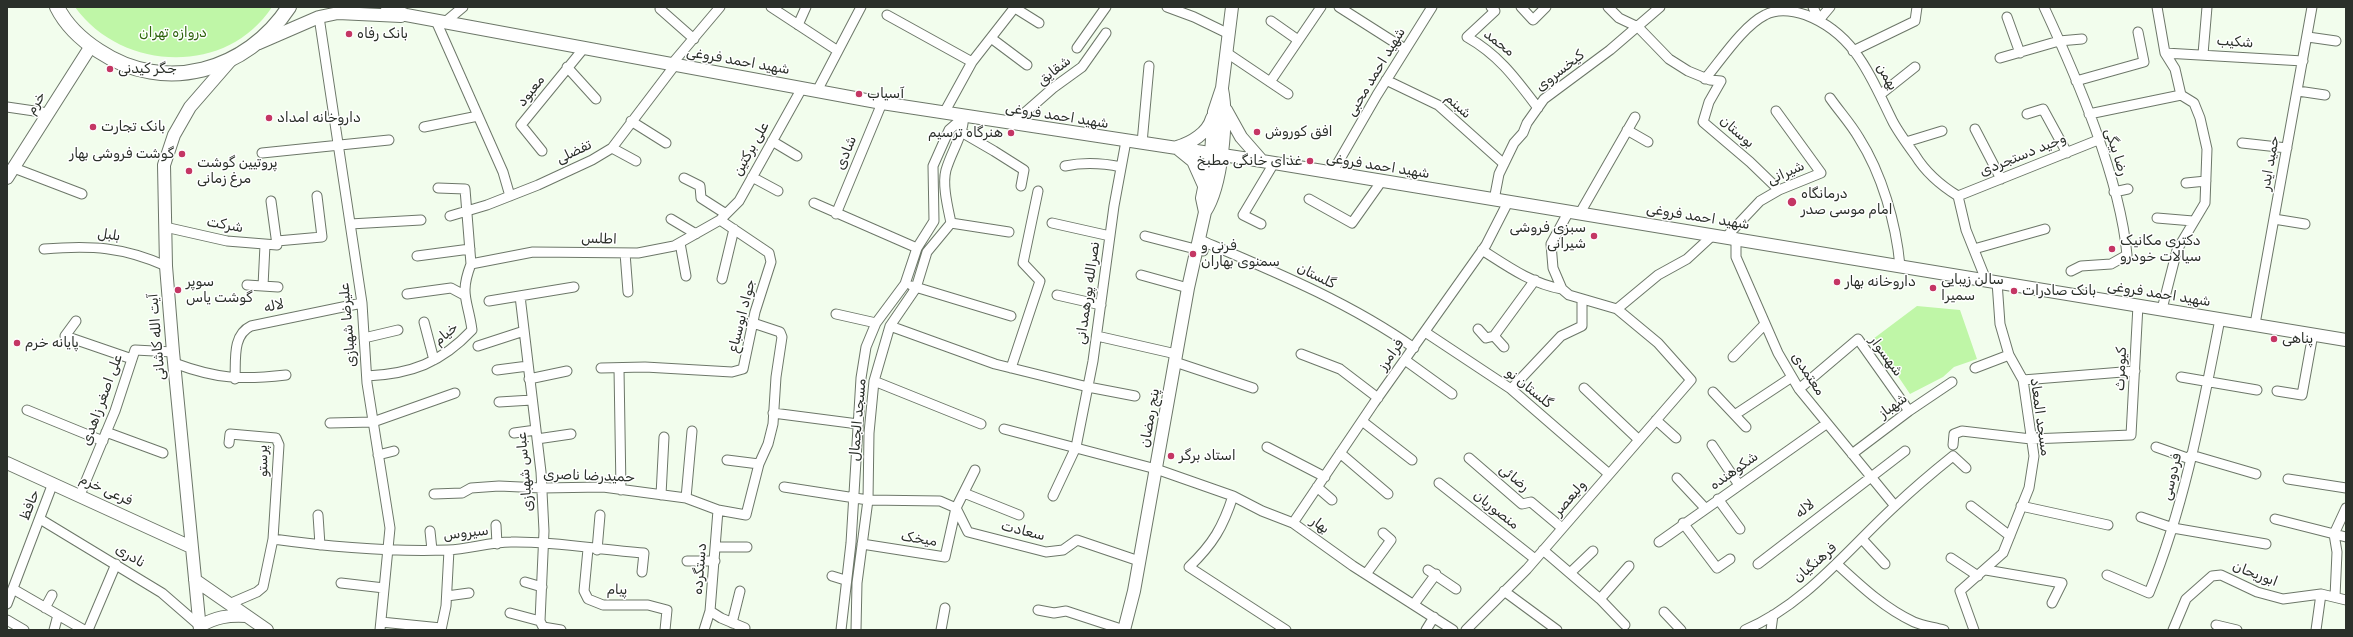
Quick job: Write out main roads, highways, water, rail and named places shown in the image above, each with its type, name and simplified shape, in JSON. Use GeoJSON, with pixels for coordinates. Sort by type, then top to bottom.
{"type":"FeatureCollection","features":[{"type":"Feature","properties":{"kind":"main road"},"geometry":{"type":"LineString","coordinates":[[57,7],[68,23],[91,46],[119,62],[150,71],[166,73],[198,71],[230,61],[258,43],[319,17],[352,10],[406,15]]}},
{"type":"Feature","properties":{"kind":"main road"},"geometry":{"type":"LineString","coordinates":[[258,43],[281,19],[289,7]]}},
{"type":"Feature","properties":{"kind":"main road"},"geometry":{"type":"LineString","coordinates":[[387,7],[406,15]]}},
{"type":"Feature","properties":{"kind":"main road"},"geometry":{"type":"LineString","coordinates":[[1216,154],[1232,7]]}},
{"type":"Feature","properties":{"kind":"main road","name":"شهید احمد فروغی"},"geometry":{"type":"LineString","coordinates":[[406,15],[964,117],[1262,161],[1332,174],[1575,212],[2346,340]]}},
{"type":"Feature","properties":{"kind":"main road","name":"خرم"},"geometry":{"type":"LineString","coordinates":[[10,173],[91,46]]}},
{"type":"Feature","properties":{"kind":"main road","name":"آیت الله کاشانی"},"geometry":{"type":"LineString","coordinates":[[200,628],[191,547],[166,266],[164,164],[174,134],[190,107],[230,61]]}},
{"type":"Feature","properties":{"kind":"main road"},"geometry":{"type":"LineString","coordinates":[[1176,148],[1186,144],[1203,132],[1210,125],[1220,110]]}},
{"type":"Feature","properties":{"kind":"main road"},"geometry":{"type":"LineString","coordinates":[[1220,110],[1241,138],[1262,161]]}},
{"type":"Feature","properties":{"kind":"main road"},"geometry":{"type":"LineString","coordinates":[[1176,148],[1193,161],[1205,188]]}},
{"type":"Feature","properties":{"kind":"main road","name":"پنج رمضان"},"geometry":{"type":"LineString","coordinates":[[1124,630],[1139,562],[1188,288],[1200,247],[1205,212],[1202,198],[1216,154]]}},
{"type":"Feature","properties":{"kind":"main road","name":"پنج رمضان"},"geometry":{"type":"LineString","coordinates":[[1205,212],[1213,200],[1216,154]]}},
{"type":"Feature","properties":{"kind":"main road","name":"فرعی خرم"},"geometry":{"type":"LineString","coordinates":[[7,463],[80,495],[191,547]]}},
{"type":"Feature","properties":{"kind":"main road"},"geometry":{"type":"LineString","coordinates":[[195,580],[267,630]]}},
{"type":"Feature","properties":{"kind":"main road"},"geometry":{"type":"LineString","coordinates":[[200,628],[216,617],[246,616]]}},
{"type":"Feature","properties":{"kind":"place","name":"بانک رفاه"},"geometry":{"type":"Point","coordinates":[349,34]}},
{"type":"Feature","properties":{"kind":"place","name":"جگر کیدنی"},"geometry":{"type":"Point","coordinates":[110,69]}},
{"type":"Feature","properties":{"kind":"place","name":"آسیاب"},"geometry":{"type":"Point","coordinates":[859,94]}},
{"type":"Feature","properties":{"kind":"place","name":"داروخانه امداد"},"geometry":{"type":"Point","coordinates":[269,118]}},
{"type":"Feature","properties":{"kind":"place","name":"بانک تجارت"},"geometry":{"type":"Point","coordinates":[93,127]}},
{"type":"Feature","properties":{"kind":"place","name":"افق کوروش"},"geometry":{"type":"Point","coordinates":[1257,132]}},
{"type":"Feature","properties":{"kind":"place","name":"هنرگاه ترسیم"},"geometry":{"type":"Point","coordinates":[1011,133]}},
{"type":"Feature","properties":{"kind":"place","name":"گوشت فروشی بهار"},"geometry":{"type":"Point","coordinates":[182,154]}},
{"type":"Feature","properties":{"kind":"place","name":"غذای خانگی مطبخ"},"geometry":{"type":"Point","coordinates":[1310,161]}},
{"type":"Feature","properties":{"kind":"place","name":"پروتیین گوشت مرغ زمانی"},"geometry":{"type":"Point","coordinates":[189,171]}},
{"type":"Feature","properties":{"kind":"place","name":"درمانگاه امام موسی صدر"},"geometry":{"type":"Point","coordinates":[1792,202]}},
{"type":"Feature","properties":{"kind":"place","name":"سبزی فروشی شیرانی"},"geometry":{"type":"Point","coordinates":[1594,236]}},
{"type":"Feature","properties":{"kind":"place","name":"دکتری مکانیک سیالات خودرو"},"geometry":{"type":"Point","coordinates":[2112,249]}},
{"type":"Feature","properties":{"kind":"place","name":"فرنی و سمنوی بهاران"},"geometry":{"type":"Point","coordinates":[1193,254]}},
{"type":"Feature","properties":{"kind":"place","name":"داروخانه بهار"},"geometry":{"type":"Point","coordinates":[1837,282]}},
{"type":"Feature","properties":{"kind":"place","name":"سالن زیبایی سمیرا"},"geometry":{"type":"Point","coordinates":[1933,288]}},
{"type":"Feature","properties":{"kind":"place","name":"سوپر گوشت یاس"},"geometry":{"type":"Point","coordinates":[178,290]}},
{"type":"Feature","properties":{"kind":"place","name":"بانک صادرات"},"geometry":{"type":"Point","coordinates":[2014,291]}},
{"type":"Feature","properties":{"kind":"place","name":"پناهی"},"geometry":{"type":"Point","coordinates":[2274,339]}},
{"type":"Feature","properties":{"kind":"place","name":"پایانه خرم"},"geometry":{"type":"Point","coordinates":[17,343]}},
{"type":"Feature","properties":{"kind":"place","name":"استاد برگر"},"geometry":{"type":"Point","coordinates":[1171,456]}},
{"type":"Feature","properties":{"kind":"park label","name":"دروازه تهران"},"geometry":{"type":"Point","coordinates":[173,33]}}]}
